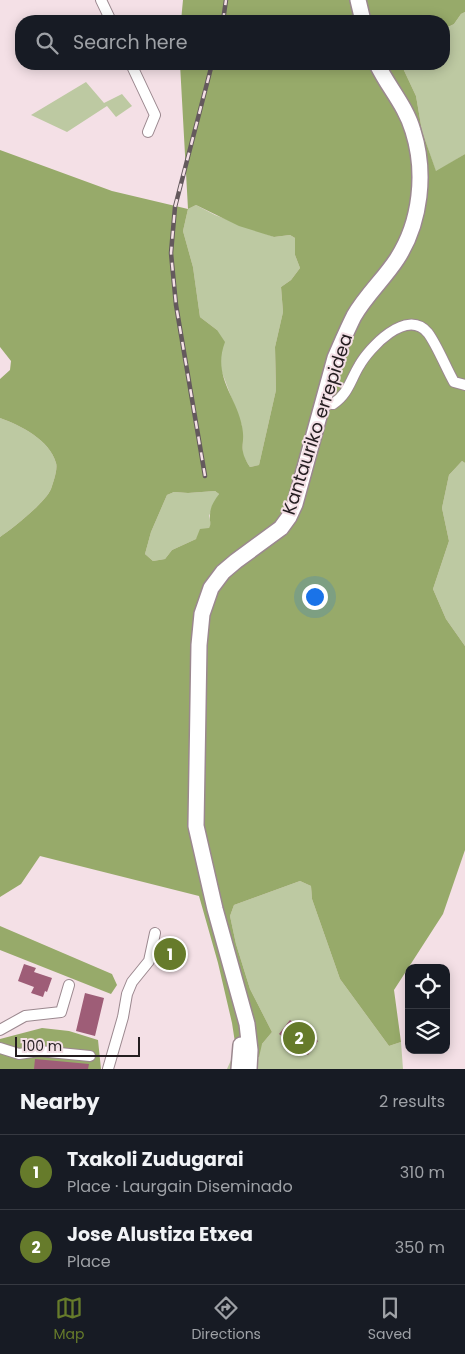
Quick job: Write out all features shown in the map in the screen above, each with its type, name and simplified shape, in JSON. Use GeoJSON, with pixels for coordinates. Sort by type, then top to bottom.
{"type":"FeatureCollection","features":[{"type":"Feature","properties":{"kind":"highway"},"geometry":{"type":"LineString","coordinates":[[358,0],[362,15]]}},
{"type":"Feature","properties":{"kind":"highway","name":"Kantauriko errepidea"},"geometry":{"type":"LineString","coordinates":[[235,984],[196,826],[199,645],[202,614],[211,588],[223,572],[281,528],[289,517],[295,504],[336,358],[344,337],[355,315],[396,260],[412,232],[418,203],[420,176],[418,150],[413,129],[399,99],[381,70]]}},
{"type":"Feature","properties":{"kind":"highway"},"geometry":{"type":"LineString","coordinates":[[235,984],[241,1049],[238,1069]]}},
{"type":"Feature","properties":{"kind":"highway"},"geometry":{"type":"LineString","coordinates":[[235,984],[247,1024],[250,1050],[249,1069]]}},
{"type":"Feature","properties":{"kind":"street"},"geometry":{"type":"LineString","coordinates":[[101,0],[108,15]]}},
{"type":"Feature","properties":{"kind":"street"},"geometry":{"type":"LineString","coordinates":[[134,70],[155,115],[148,132]]}},
{"type":"Feature","properties":{"kind":"street"},"geometry":{"type":"LineString","coordinates":[[323,403],[333,404],[342,398],[370,350],[388,334],[403,325],[414,324],[428,332],[454,382],[465,385]]}},
{"type":"Feature","properties":{"kind":"street"},"geometry":{"type":"LineString","coordinates":[[108,1069],[123,1017],[127,994],[132,982],[149,961],[155,933]]}},
{"type":"Feature","properties":{"kind":"street"},"geometry":{"type":"LineString","coordinates":[[0,1030],[26,1016],[61,1012],[69,985]]}},
{"type":"Feature","properties":{"kind":"street"},"geometry":{"type":"LineString","coordinates":[[0,1048],[19,1054],[39,1051],[90,1056]]}},
{"type":"Feature","properties":{"kind":"green space"},"geometry":{"type":"Polygon","coordinates":[[[183,0],[465,0],[465,12],[450,26],[450,15],[182,15],[183,0]]]}},
{"type":"Feature","properties":{"kind":"green space"},"geometry":{"type":"Polygon","coordinates":[[[465,12],[465,154],[436,172],[422,131],[416,96],[404,70],[450,70],[450,26],[454,24],[461,14],[465,12]]]}},
{"type":"Feature","properties":{"kind":"green space"},"geometry":{"type":"Polygon","coordinates":[[[180,70],[404,70],[416,96],[422,131],[436,171],[465,154],[465,463],[462,461],[449,475],[442,508],[449,541],[433,589],[446,619],[465,646],[465,850],[443,914],[411,964],[405,964],[405,973],[394,990],[401,1042],[389,1046],[340,979],[312,899],[311,886],[300,881],[234,905],[230,916],[236,944],[250,989],[272,1032],[262,1044],[259,1057],[246,1059],[236,1049],[218,963],[199,896],[40,856],[21,884],[0,897],[0,537],[28,515],[48,495],[56,472],[56,463],[48,447],[41,440],[25,429],[0,418],[0,379],[10,370],[11,361],[0,347],[0,150],[112,191],[188,209],[180,70]],[[196,205],[188,209],[183,231],[193,267],[200,317],[217,330],[225,342],[221,365],[226,386],[242,426],[244,455],[250,467],[259,465],[276,390],[275,347],[283,312],[281,287],[291,280],[300,268],[295,255],[295,238],[290,235],[274,237],[239,226],[196,205]],[[215,491],[174,492],[167,495],[151,532],[145,554],[153,561],[165,559],[172,550],[196,539],[200,529],[209,528],[211,509],[219,494],[215,491]]]}},
{"type":"Feature","properties":{"kind":"green space"},"geometry":{"type":"Polygon","coordinates":[[[86,82],[104,103],[122,94],[132,106],[116,117],[107,106],[67,132],[31,115],[86,82]]]}},
{"type":"Feature","properties":{"kind":"green space"},"geometry":{"type":"Polygon","coordinates":[[[196,205],[215,215],[274,237],[290,235],[295,238],[295,255],[300,268],[291,280],[281,287],[283,312],[275,347],[276,390],[259,465],[250,467],[243,456],[242,426],[220,367],[217,330],[200,317],[193,267],[183,231],[188,209],[196,205]]]}},
{"type":"Feature","properties":{"kind":"green space"},"geometry":{"type":"Polygon","coordinates":[[[0,418],[25,429],[41,440],[53,455],[56,463],[56,472],[48,495],[28,515],[0,537],[0,418]]]}},
{"type":"Feature","properties":{"kind":"green space"},"geometry":{"type":"Polygon","coordinates":[[[462,461],[465,463],[465,646],[446,619],[433,589],[449,541],[442,508],[449,475],[462,461]]]}},
{"type":"Feature","properties":{"kind":"green space"},"geometry":{"type":"Polygon","coordinates":[[[215,491],[219,494],[209,516],[211,524],[209,529],[196,539],[172,550],[165,559],[153,561],[145,554],[151,532],[167,495],[174,492],[215,491]]]}},
{"type":"Feature","properties":{"kind":"green space"},"geometry":{"type":"Polygon","coordinates":[[[300,881],[311,886],[312,899],[340,979],[389,1046],[401,1042],[403,1069],[227,1069],[236,1049],[262,1044],[272,1032],[250,989],[236,944],[230,916],[234,905],[300,881]]]}},
{"type":"Feature","properties":{"kind":"green space"},"geometry":{"type":"Polygon","coordinates":[[[0,926],[112,974],[117,985],[111,994],[0,950],[0,926]]]}},
{"type":"Feature","properties":{"kind":"green space"},"geometry":{"type":"Polygon","coordinates":[[[42,1028],[69,1031],[98,1040],[101,1069],[0,1069],[0,1039],[42,1028]]]}},
{"type":"Feature","properties":{"kind":"building"},"geometry":{"type":"Polygon","coordinates":[[[160,946],[182,949],[180,962],[158,959],[160,946]]]}},
{"type":"Feature","properties":{"kind":"building"},"geometry":{"type":"Polygon","coordinates":[[[24,964],[36,968],[34,972],[52,978],[43,997],[31,993],[34,987],[18,981],[24,964]]]}},
{"type":"Feature","properties":{"kind":"building"},"geometry":{"type":"Polygon","coordinates":[[[85,993],[104,998],[95,1036],[76,1031],[85,993]]]}},
{"type":"Feature","properties":{"kind":"building"},"geometry":{"type":"Polygon","coordinates":[[[290,1020],[318,1041],[308,1055],[279,1034],[290,1020]]]}},
{"type":"Feature","properties":{"kind":"building"},"geometry":{"type":"Polygon","coordinates":[[[35,1059],[89,1064],[88,1069],[34,1069],[35,1059]]]}},
{"type":"Feature","properties":{"kind":"railway"},"geometry":{"type":"LineString","coordinates":[[224,15],[226,0]]}},
{"type":"Feature","properties":{"kind":"railway"},"geometry":{"type":"LineString","coordinates":[[205,476],[176,305],[171,253],[175,207],[210,70]]}},
{"type":"Feature","properties":{"kind":"place","name":"Txakoli Zudugarai"},"geometry":{"type":"Point","coordinates":[170,954]}},
{"type":"Feature","properties":{"kind":"place","name":"Jose Alustiza Etxea"},"geometry":{"type":"Point","coordinates":[299,1038]}}]}
